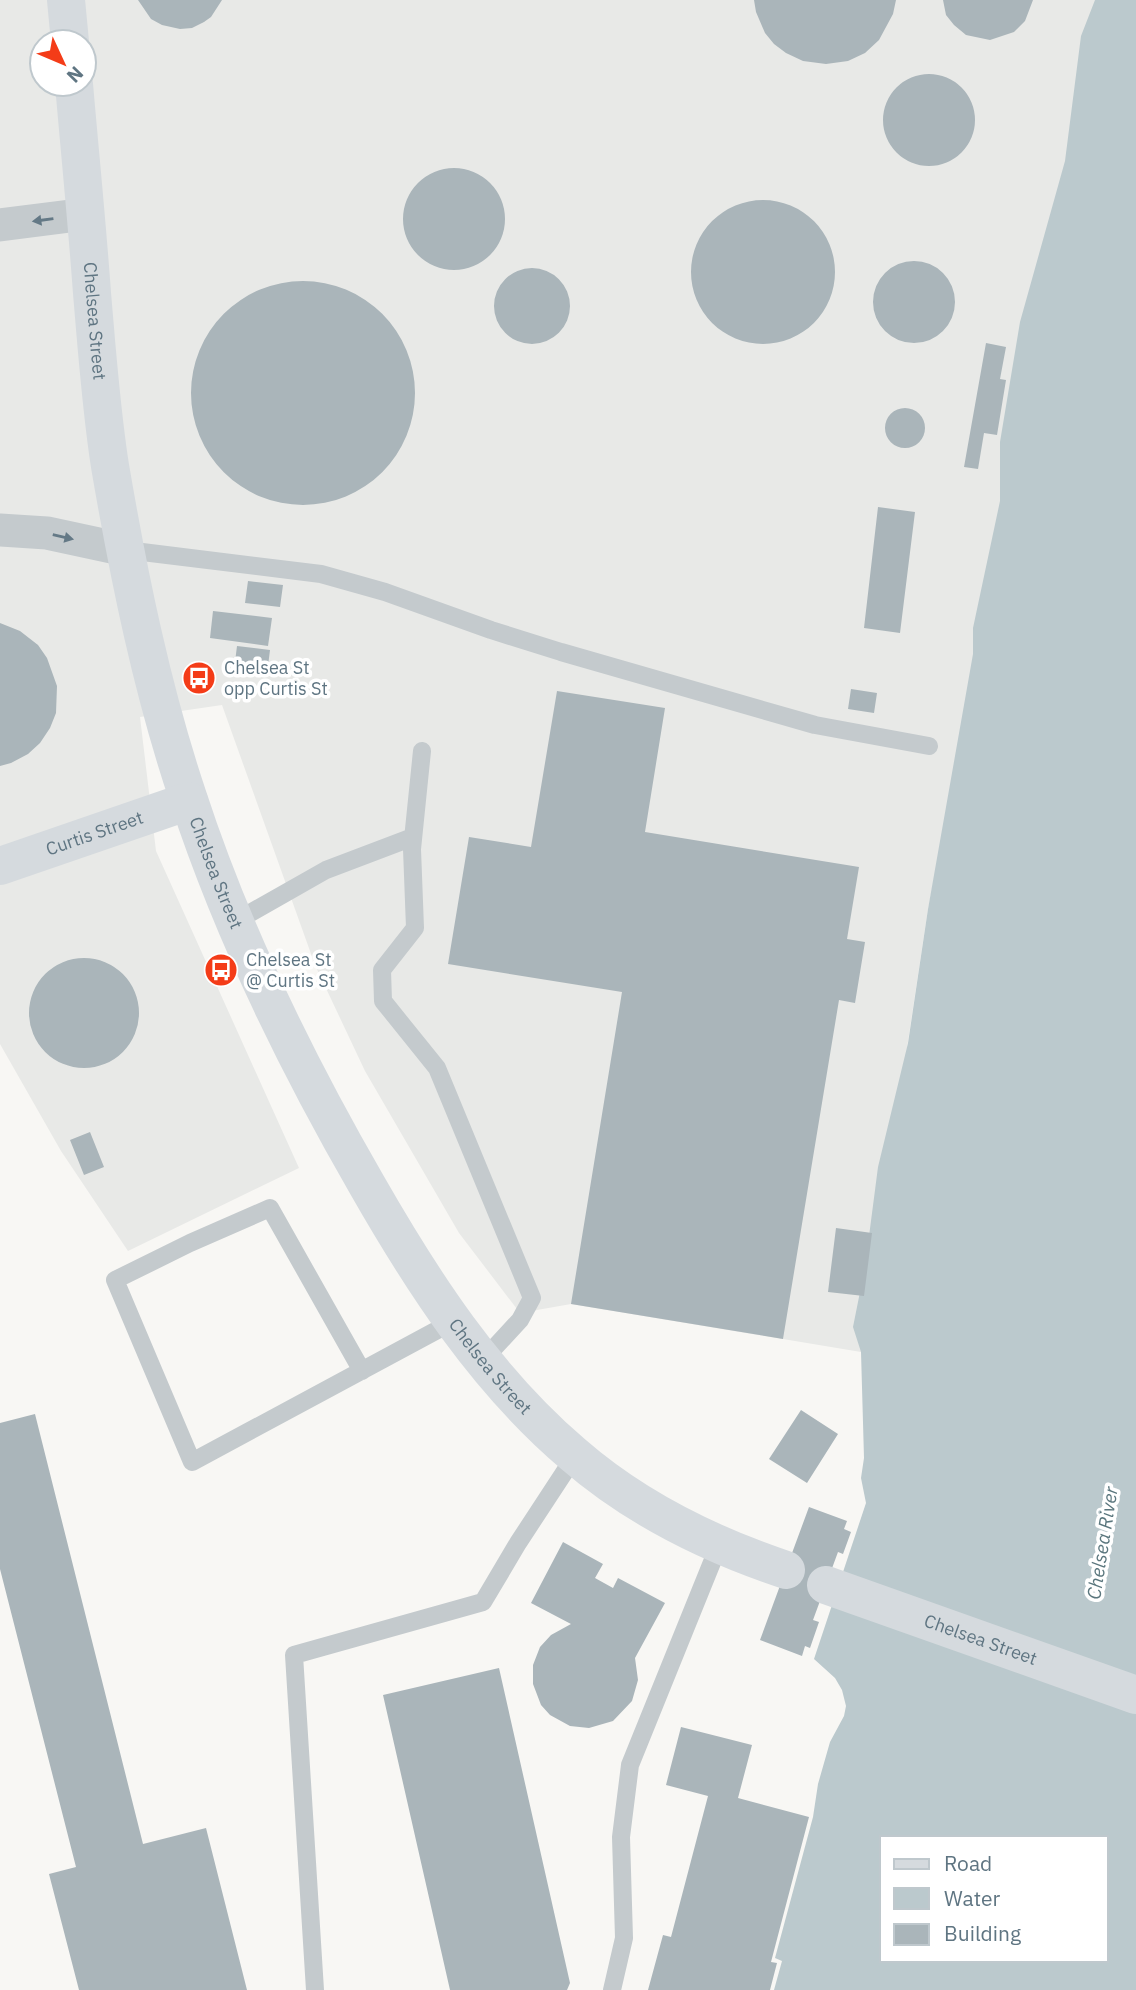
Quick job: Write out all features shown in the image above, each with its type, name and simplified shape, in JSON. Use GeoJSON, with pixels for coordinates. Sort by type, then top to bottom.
{"type":"FeatureCollection","features":[{"type":"Feature","properties":{"kind":"main road"},"geometry":{"type":"LineString","coordinates":[[66,0],[69,28]]}},
{"type":"Feature","properties":{"kind":"main road","name":"Chelsea Street"},"geometry":{"type":"LineString","coordinates":[[75,98],[101,396],[110,464],[155,686],[188,801],[236,921],[291,1043],[352,1159],[409,1255],[483,1360],[522,1405],[575,1456],[644,1506],[676,1525],[734,1552],[786,1570]]}},
{"type":"Feature","properties":{"kind":"main road","name":"Curtis Street"},"geometry":{"type":"LineString","coordinates":[[0,866],[188,801]]}},
{"type":"Feature","properties":{"kind":"main road","name":"Chelsea Street"},"geometry":{"type":"LineString","coordinates":[[826,1585],[1136,1695]]}},
{"type":"Feature","properties":{"kind":"street"},"geometry":{"type":"LineString","coordinates":[[0,225],[86,214]]}},
{"type":"Feature","properties":{"kind":"street"},"geometry":{"type":"LineString","coordinates":[[0,530],[47,533],[126,550]]}},
{"type":"Feature","properties":{"kind":"lane"},"geometry":{"type":"LineString","coordinates":[[126,550],[321,574],[384,592],[561,652],[815,725],[929,746]]}},
{"type":"Feature","properties":{"kind":"lane"},"geometry":{"type":"LineString","coordinates":[[422,751],[413,838],[415,928],[382,970],[383,1001],[437,1068],[532,1298],[520,1320],[483,1360]]}},
{"type":"Feature","properties":{"kind":"lane"},"geometry":{"type":"LineString","coordinates":[[236,921],[326,870],[413,838]]}},
{"type":"Feature","properties":{"kind":"lane"},"geometry":{"type":"LineString","coordinates":[[362,1371],[270,1208],[190,1243],[116,1280],[191,1462],[362,1371],[454,1321]]}},
{"type":"Feature","properties":{"kind":"lane"},"geometry":{"type":"LineString","coordinates":[[315,1990],[294,1655],[483,1602],[575,1456]]}},
{"type":"Feature","properties":{"kind":"lane"},"geometry":{"type":"LineString","coordinates":[[612,1990],[624,1938],[621,1837],[630,1765],[734,1552]]}},
{"type":"Feature","properties":{"kind":"shaded area"},"geometry":{"type":"Polygon","coordinates":[[[0,0],[1108,0],[928,909],[861,1352],[571,1304],[520,1313],[459,1233],[365,1071],[315,965],[222,705],[140,717],[156,851],[299,1168],[128,1251],[61,1151],[0,1044],[0,0]]]}},
{"type":"Feature","properties":{"kind":"water","name":"Chelsea River"},"geometry":{"type":"Polygon","coordinates":[[[1095,0],[1136,0],[1136,1990],[774,1990],[782,1961],[775,1958],[813,1817],[818,1784],[830,1742],[844,1716],[846,1706],[842,1690],[835,1678],[814,1659],[866,1503],[861,1478],[864,1458],[861,1352],[853,1327],[865,1267],[878,1167],[908,1043],[928,909],[973,654],[973,628],[1000,501],[1000,442],[1020,322],[1065,161],[1081,36],[1095,0]]]}},
{"type":"Feature","properties":{"kind":"building"},"geometry":{"type":"Polygon","coordinates":[[[138,0],[222,0],[211,17],[204,22],[192,28],[180,29],[151,19],[138,0]]]}},
{"type":"Feature","properties":{"kind":"building"},"geometry":{"type":"Polygon","coordinates":[[[754,0],[896,0],[893,14],[879,40],[865,53],[848,61],[826,64],[803,61],[774,44],[765,33],[754,0]]]}},
{"type":"Feature","properties":{"kind":"building"},"geometry":{"type":"Polygon","coordinates":[[[943,0],[1033,0],[1025,21],[1014,32],[990,40],[966,35],[954,25],[946,15],[943,0]]]}},
{"type":"Feature","properties":{"kind":"building"},"geometry":{"type":"Polygon","coordinates":[[[929,74],[946,78],[961,88],[971,103],[975,120],[971,137],[961,152],[946,162],[929,166],[912,162],[897,152],[887,137],[883,120],[887,103],[897,88],[912,78],[929,74]]]}},
{"type":"Feature","properties":{"kind":"building"},"geometry":{"type":"Polygon","coordinates":[[[454,168],[474,172],[490,183],[501,199],[505,219],[501,239],[490,255],[474,266],[454,270],[434,266],[418,255],[407,239],[403,219],[407,199],[418,183],[434,172],[454,168]]]}},
{"type":"Feature","properties":{"kind":"building"},"geometry":{"type":"Polygon","coordinates":[[[763,200],[791,205],[814,221],[830,244],[835,272],[830,300],[814,323],[791,339],[763,344],[735,339],[712,323],[696,300],[691,272],[696,244],[712,221],[735,205],[763,200]]]}},
{"type":"Feature","properties":{"kind":"building"},"geometry":{"type":"Polygon","coordinates":[[[906,261],[922,261],[937,268],[948,279],[955,294],[952,318],[943,331],[922,343],[906,343],[891,336],[880,325],[873,310],[873,294],[880,279],[891,268],[906,261]]]}},
{"type":"Feature","properties":{"kind":"building"},"geometry":{"type":"Polygon","coordinates":[[[525,268],[539,268],[553,274],[564,285],[570,306],[567,321],[559,333],[539,344],[525,344],[511,338],[500,327],[494,313],[494,299],[500,285],[511,274],[525,268]]]}},
{"type":"Feature","properties":{"kind":"building"},"geometry":{"type":"Polygon","coordinates":[[[303,281],[346,290],[365,300],[382,314],[396,331],[406,350],[415,393],[406,436],[396,455],[382,472],[365,486],[346,496],[303,505],[260,496],[241,486],[224,472],[210,455],[200,436],[191,393],[200,350],[210,331],[224,314],[241,300],[260,290],[303,281]]]}},
{"type":"Feature","properties":{"kind":"building"},"geometry":{"type":"Polygon","coordinates":[[[986,343],[1006,347],[1000,379],[1006,380],[997,435],[984,433],[978,469],[964,467],[986,343]]]}},
{"type":"Feature","properties":{"kind":"building"},"geometry":{"type":"Polygon","coordinates":[[[905,408],[919,414],[925,428],[919,442],[905,448],[891,442],[885,428],[891,414],[905,408]]]}},
{"type":"Feature","properties":{"kind":"building"},"geometry":{"type":"Polygon","coordinates":[[[878,507],[915,512],[900,633],[864,628],[878,507]]]}},
{"type":"Feature","properties":{"kind":"building"},"geometry":{"type":"Polygon","coordinates":[[[248,581],[283,585],[280,607],[245,603],[248,581]]]}},
{"type":"Feature","properties":{"kind":"building"},"geometry":{"type":"Polygon","coordinates":[[[213,611],[272,618],[268,646],[210,638],[213,611]]]}},
{"type":"Feature","properties":{"kind":"building"},"geometry":{"type":"Polygon","coordinates":[[[0,623],[20,631],[38,645],[47,658],[57,686],[56,713],[40,743],[28,754],[0,766],[0,623]]]}},
{"type":"Feature","properties":{"kind":"building"},"geometry":{"type":"Polygon","coordinates":[[[237,646],[270,650],[267,674],[234,670],[237,646]]]}},
{"type":"Feature","properties":{"kind":"building"},"geometry":{"type":"Polygon","coordinates":[[[851,689],[877,693],[874,713],[848,709],[851,689]]]}},
{"type":"Feature","properties":{"kind":"building"},"geometry":{"type":"Polygon","coordinates":[[[557,691],[665,708],[645,832],[859,867],[847,939],[865,942],[855,1003],[839,1000],[783,1339],[571,1304],[622,992],[448,964],[469,837],[531,847],[557,691]]]}},
{"type":"Feature","properties":{"kind":"building"},"geometry":{"type":"Polygon","coordinates":[[[84,958],[105,962],[123,974],[135,992],[139,1013],[135,1034],[123,1052],[105,1064],[84,1068],[63,1064],[45,1052],[33,1034],[29,1013],[33,992],[45,974],[63,962],[84,958]]]}},
{"type":"Feature","properties":{"kind":"building"},"geometry":{"type":"Polygon","coordinates":[[[90,1132],[104,1167],[84,1175],[70,1140],[90,1132]]]}},
{"type":"Feature","properties":{"kind":"building"},"geometry":{"type":"Polygon","coordinates":[[[836,1228],[872,1233],[864,1296],[828,1292],[836,1228]]]}},
{"type":"Feature","properties":{"kind":"building"},"geometry":{"type":"Polygon","coordinates":[[[801,1410],[838,1434],[807,1483],[769,1459],[801,1410]]]}},
{"type":"Feature","properties":{"kind":"building"},"geometry":{"type":"Polygon","coordinates":[[[35,1414],[143,1844],[206,1828],[247,1990],[79,1990],[49,1874],[76,1867],[0,1569],[0,1423],[35,1414]]]}},
{"type":"Feature","properties":{"kind":"building"},"geometry":{"type":"Polygon","coordinates":[[[809,1507],[847,1521],[844,1529],[851,1532],[843,1554],[838,1552],[813,1620],[819,1622],[810,1648],[805,1646],[802,1656],[760,1640],[809,1507]]]}},
{"type":"Feature","properties":{"kind":"building"},"geometry":{"type":"Polygon","coordinates":[[[563,1542],[603,1564],[595,1578],[613,1588],[618,1578],[665,1603],[635,1658],[638,1680],[632,1701],[613,1721],[589,1728],[570,1726],[550,1715],[541,1705],[533,1684],[533,1665],[540,1647],[551,1635],[571,1624],[531,1603],[563,1542]]]}},
{"type":"Feature","properties":{"kind":"building"},"geometry":{"type":"Polygon","coordinates":[[[499,1668],[570,1983],[567,1990],[450,1990],[383,1695],[499,1668]]]}},
{"type":"Feature","properties":{"kind":"building"},"geometry":{"type":"Polygon","coordinates":[[[681,1727],[752,1745],[738,1798],[809,1817],[771,1962],[777,1963],[770,1990],[648,1990],[663,1935],[671,1937],[708,1796],[666,1785],[681,1727]]]}},
{"type":"Feature","properties":{"kind":"place","name":"Chelsea St opp Curtis St"},"geometry":{"type":"Point","coordinates":[199,678]}},
{"type":"Feature","properties":{"kind":"place","name":"Chelsea St @ Curtis St"},"geometry":{"type":"Point","coordinates":[221,970]}}]}
